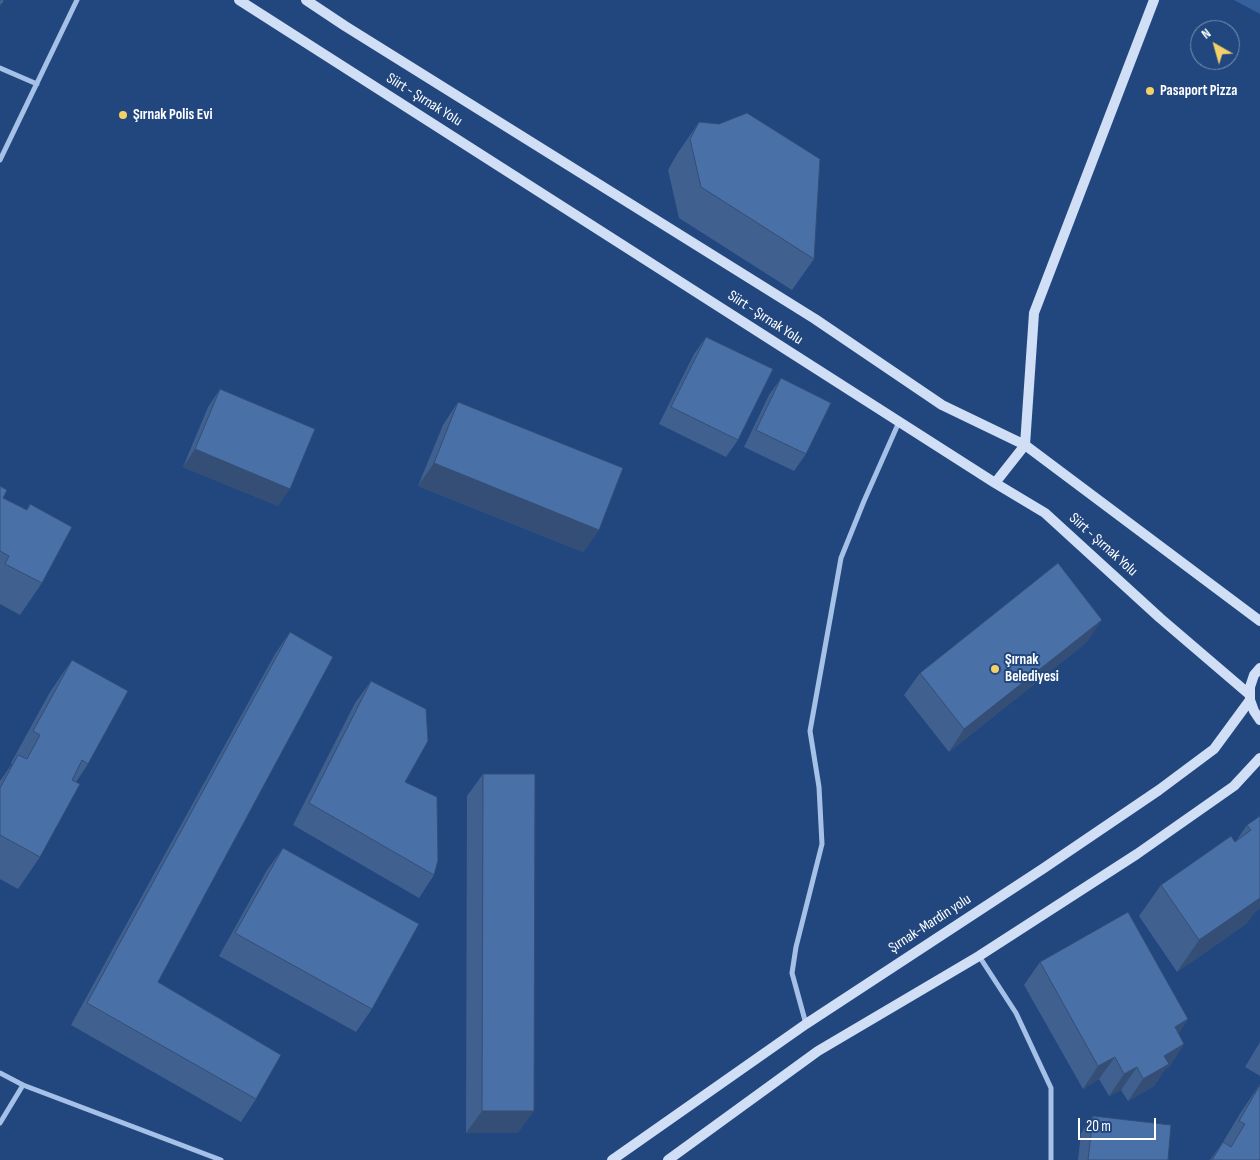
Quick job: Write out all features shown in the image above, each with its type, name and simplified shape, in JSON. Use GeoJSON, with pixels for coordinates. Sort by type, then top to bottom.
{"type":"FeatureCollection","features":[{"type":"Feature","properties":{"kind":"street"},"geometry":{"type":"LineString","coordinates":[[0,160],[77,0]]}},
{"type":"Feature","properties":{"kind":"street","name":"Siirt - Şırnak Yolu"},"geometry":{"type":"LineString","coordinates":[[239,0],[899,422],[1045,513],[1250,697]]}},
{"type":"Feature","properties":{"kind":"street","name":"Siirt - Şırnak Yolu"},"geometry":{"type":"LineString","coordinates":[[306,0],[370,42],[815,319],[942,405],[1025,445],[1260,621]]}},
{"type":"Feature","properties":{"kind":"street"},"geometry":{"type":"LineString","coordinates":[[995,483],[1025,445],[1034,313],[1154,0]]}},
{"type":"Feature","properties":{"kind":"street"},"geometry":{"type":"LineString","coordinates":[[0,68],[37,84]]}},
{"type":"Feature","properties":{"kind":"street"},"geometry":{"type":"LineString","coordinates":[[806,1024],[792,973],[796,947],[822,844],[819,788],[810,731],[841,558],[899,422]]}},
{"type":"Feature","properties":{"kind":"street","name":"Şırnak-Mardin yolu"},"geometry":{"type":"LineString","coordinates":[[612,1160],[806,1024],[1044,868],[1159,790],[1214,749],[1250,697],[1250,687],[1254,675],[1260,668]]}},
{"type":"Feature","properties":{"kind":"street"},"geometry":{"type":"LineString","coordinates":[[1250,697],[1254,712],[1260,720]]}},
{"type":"Feature","properties":{"kind":"street"},"geometry":{"type":"LineString","coordinates":[[668,1160],[818,1051],[979,956],[1137,854],[1234,786],[1260,758]]}},
{"type":"Feature","properties":{"kind":"street"},"geometry":{"type":"LineString","coordinates":[[979,956],[1016,1013],[1051,1088],[1051,1160]]}},
{"type":"Feature","properties":{"kind":"street"},"geometry":{"type":"LineString","coordinates":[[0,1073],[23,1085],[220,1160]]}},
{"type":"Feature","properties":{"kind":"street"},"geometry":{"type":"LineString","coordinates":[[0,1123],[23,1085]]}},
{"type":"Feature","properties":{"kind":"shaded area"},"geometry":{"type":"Polygon","coordinates":[[[1234,0],[1260,0],[1260,14],[1234,0]]]}},
{"type":"Feature","properties":{"kind":"building"},"geometry":{"type":"Polygon","coordinates":[[[747,113],[820,159],[814,259],[701,187],[690,139],[699,122],[719,124],[747,113]]]}},
{"type":"Feature","properties":{"kind":"building"},"geometry":{"type":"Polygon","coordinates":[[[706,337],[773,369],[738,440],[671,407],[706,337]]]}},
{"type":"Feature","properties":{"kind":"building"},"geometry":{"type":"Polygon","coordinates":[[[781,378],[831,403],[806,454],[756,430],[781,378]]]}},
{"type":"Feature","properties":{"kind":"building"},"geometry":{"type":"Polygon","coordinates":[[[220,389],[315,429],[290,489],[195,449],[220,389]]]}},
{"type":"Feature","properties":{"kind":"building"},"geometry":{"type":"Polygon","coordinates":[[[458,402],[623,468],[599,530],[434,463],[458,402]]]}},
{"type":"Feature","properties":{"kind":"building"},"geometry":{"type":"Polygon","coordinates":[[[0,486],[7,490],[3,498],[27,510],[30,504],[72,527],[42,583],[5,564],[9,556],[0,551],[0,486]]]}},
{"type":"Feature","properties":{"kind":"building","name":"Şırnak Belediyesi"},"geometry":{"type":"Polygon","coordinates":[[[1058,563],[1102,620],[964,729],[920,673],[1058,563]]]}},
{"type":"Feature","properties":{"kind":"building"},"geometry":{"type":"Polygon","coordinates":[[[290,632],[333,657],[158,982],[281,1055],[256,1099],[87,1003],[290,632]]]}},
{"type":"Feature","properties":{"kind":"building"},"geometry":{"type":"Polygon","coordinates":[[[72,660],[128,691],[88,764],[82,760],[72,780],[80,784],[40,857],[0,835],[0,788],[18,755],[27,759],[40,735],[33,731],[72,660]]]}},
{"type":"Feature","properties":{"kind":"building"},"geometry":{"type":"Polygon","coordinates":[[[371,681],[426,709],[428,741],[405,782],[437,797],[438,860],[434,875],[309,803],[371,681]]]}},
{"type":"Feature","properties":{"kind":"building"},"geometry":{"type":"Polygon","coordinates":[[[483,774],[535,774],[534,1111],[482,1111],[483,774]]]}},
{"type":"Feature","properties":{"kind":"building"},"geometry":{"type":"Polygon","coordinates":[[[1260,816],[1260,898],[1199,940],[1161,885],[1231,836],[1235,842],[1251,830],[1247,825],[1260,816]]]}},
{"type":"Feature","properties":{"kind":"building"},"geometry":{"type":"Polygon","coordinates":[[[283,848],[419,924],[372,1009],[235,933],[283,848]]]}},
{"type":"Feature","properties":{"kind":"building"},"geometry":{"type":"Polygon","coordinates":[[[1128,912],[1188,1019],[1175,1027],[1184,1044],[1164,1056],[1169,1064],[1143,1079],[1137,1067],[1124,1074],[1115,1057],[1098,1066],[1040,962],[1128,912]]]}},
{"type":"Feature","properties":{"kind":"building"},"geometry":{"type":"Polygon","coordinates":[[[1260,1085],[1260,1160],[1212,1160],[1223,1142],[1231,1147],[1245,1124],[1239,1121],[1260,1085]]]}},
{"type":"Feature","properties":{"kind":"building"},"geometry":{"type":"Polygon","coordinates":[[[1093,1116],[1171,1125],[1168,1160],[1088,1160],[1093,1116]]]}},
{"type":"Feature","properties":{"kind":"place","name":"Pasaport Pizza"},"geometry":{"type":"Point","coordinates":[1150,91]}},
{"type":"Feature","properties":{"kind":"place","name":"Şırnak Polis Evi"},"geometry":{"type":"Point","coordinates":[123,115]}},
{"type":"Feature","properties":{"kind":"place","name":"Şırnak Belediyesi"},"geometry":{"type":"Point","coordinates":[995,669]}}]}
